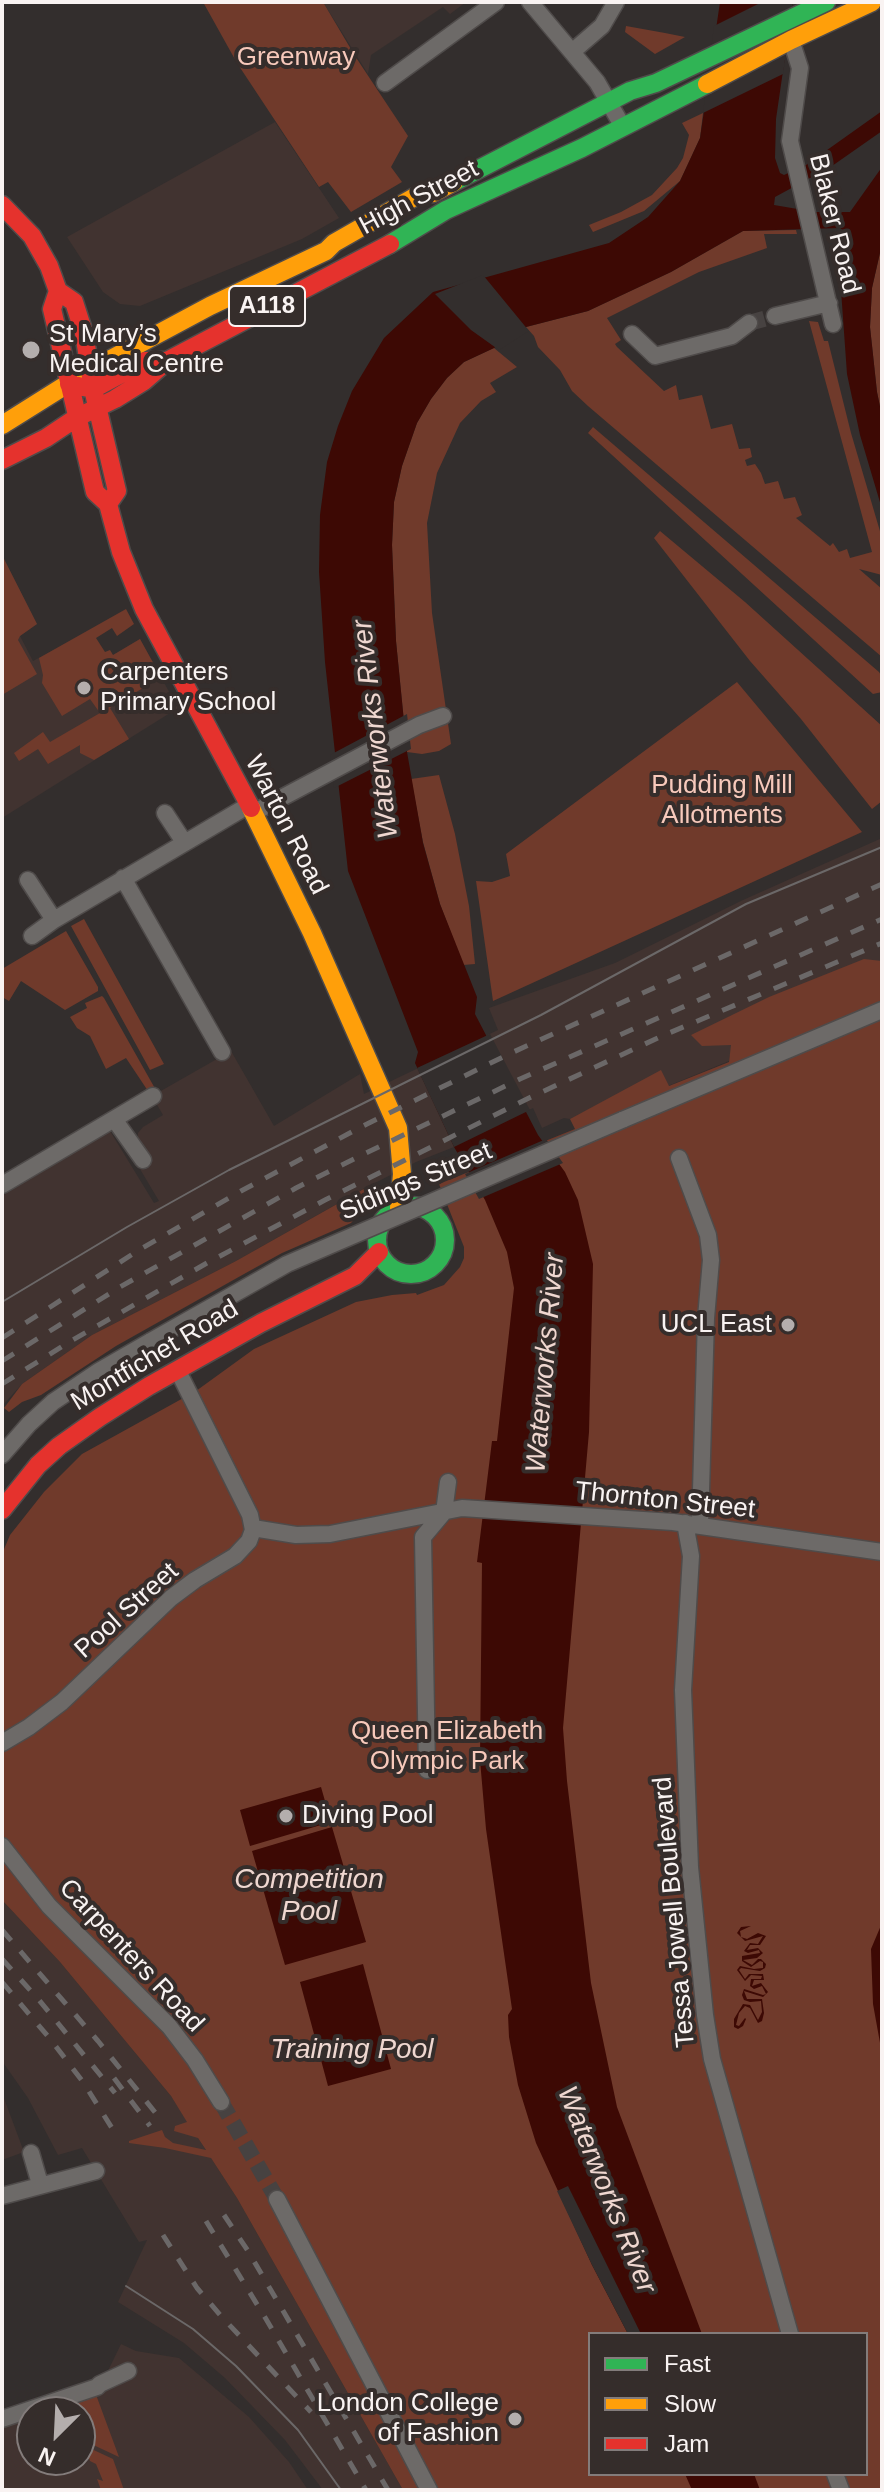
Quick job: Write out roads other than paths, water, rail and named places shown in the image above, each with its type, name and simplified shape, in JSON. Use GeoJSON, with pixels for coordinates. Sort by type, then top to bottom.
{"type":"FeatureCollection","features":[{"type":"Feature","properties":{"kind":"street"},"geometry":{"type":"LineString","coordinates":[[385,83],[496,2]]}},
{"type":"Feature","properties":{"kind":"street"},"geometry":{"type":"LineString","coordinates":[[530,2],[597,82],[623,127]]}},
{"type":"Feature","properties":{"kind":"street"},"geometry":{"type":"LineString","coordinates":[[572,52],[602,26],[616,2]]}},
{"type":"Feature","properties":{"kind":"street","name":"High Street"},"geometry":{"type":"LineString","coordinates":[[93,389],[210,306],[326,251],[334,243],[418,195],[433,193],[609,101],[656,83],[826,2]]}},
{"type":"Feature","properties":{"kind":"street","name":"High Street"},"geometry":{"type":"LineString","coordinates":[[2,460],[46,438],[72,401],[145,361],[167,361],[389,244],[446,210],[582,148],[789,41],[872,2]]}},
{"type":"Feature","properties":{"kind":"street","name":"Blaker Road"},"geometry":{"type":"LineString","coordinates":[[789,41],[800,68],[790,141],[833,324]]}},
{"type":"Feature","properties":{"kind":"street"},"geometry":{"type":"LineString","coordinates":[[2,205],[32,236],[49,266],[58,291]]}},
{"type":"Feature","properties":{"kind":"street","name":"Warton Road"},"geometry":{"type":"LineString","coordinates":[[108,504],[117,491],[93,389],[84,333],[74,302],[58,291],[52,309],[95,492],[108,504],[121,552],[144,609],[251,809],[380,1083],[398,1128],[402,1174],[399,1208]]}},
{"type":"Feature","properties":{"kind":"street"},"geometry":{"type":"LineString","coordinates":[[775,316],[829,303]]}},
{"type":"Feature","properties":{"kind":"street"},"geometry":{"type":"LineString","coordinates":[[632,334],[655,356],[732,336],[749,323]]}},
{"type":"Feature","properties":{"kind":"street"},"geometry":{"type":"LineString","coordinates":[[72,401],[93,389]]}},
{"type":"Feature","properties":{"kind":"street","name":"A118"},"geometry":{"type":"LineString","coordinates":[[9,421],[30,426],[72,401]]}},
{"type":"Feature","properties":{"kind":"street"},"geometry":{"type":"LineString","coordinates":[[32,936],[184,842],[318,778],[419,725],[443,716]]}},
{"type":"Feature","properties":{"kind":"street"},"geometry":{"type":"LineString","coordinates":[[165,813],[184,842]]}},
{"type":"Feature","properties":{"kind":"street"},"geometry":{"type":"LineString","coordinates":[[123,878],[222,1052]]}},
{"type":"Feature","properties":{"kind":"street"},"geometry":{"type":"LineString","coordinates":[[28,880],[54,920]]}},
{"type":"Feature","properties":{"kind":"street","name":"Sidings Street"},"geometry":{"type":"LineString","coordinates":[[2,1455],[53,1402],[86,1379],[287,1264],[882,1010]]}},
{"type":"Feature","properties":{"kind":"street"},"geometry":{"type":"LineString","coordinates":[[2,1185],[153,1096]]}},
{"type":"Feature","properties":{"kind":"street"},"geometry":{"type":"LineString","coordinates":[[114,1119],[143,1160]]}},
{"type":"Feature","properties":{"kind":"street","name":"Tessa Jowell Boulevard"},"geometry":{"type":"LineString","coordinates":[[679,1158],[708,1235],[711,1260],[686,1523],[691,1556],[683,1690],[690,1867],[705,2015],[715,2071],[789,2332]]}},
{"type":"Feature","properties":{"kind":"street","name":"Warton Road"},"geometry":{"type":"LineString","coordinates":[[402,1174],[420,1207]]}},
{"type":"Feature","properties":{"kind":"street"},"geometry":{"type":"LineString","coordinates":[[420,1207],[437,1218],[445,1237],[441,1256],[428,1269],[418,1273],[393,1269],[379,1252],[379,1226],[387,1215],[399,1208],[420,1207]]}},
{"type":"Feature","properties":{"kind":"street","name":"Montfichet Road"},"geometry":{"type":"LineString","coordinates":[[355,1276],[379,1252]]}},
{"type":"Feature","properties":{"kind":"street","name":"Montfichet Road"},"geometry":{"type":"LineString","coordinates":[[2,1510],[38,1465],[59,1446],[132,1396],[261,1323],[355,1276],[393,1269]]}},
{"type":"Feature","properties":{"kind":"street"},"geometry":{"type":"LineString","coordinates":[[178,1371],[250,1515],[253,1528]]}},
{"type":"Feature","properties":{"kind":"street"},"geometry":{"type":"LineString","coordinates":[[427,1770],[423,1537],[444,1512],[448,1482]]}},
{"type":"Feature","properties":{"kind":"street","name":"Thornton Street"},"geometry":{"type":"LineString","coordinates":[[253,1528],[296,1535],[330,1534],[462,1508],[686,1523],[882,1552]]}},
{"type":"Feature","properties":{"kind":"street","name":"Pool Street"},"geometry":{"type":"LineString","coordinates":[[2,1743],[62,1702],[171,1598],[235,1556],[249,1541],[253,1528]]}},
{"type":"Feature","properties":{"kind":"street","name":"Carpenters Road"},"geometry":{"type":"LineString","coordinates":[[2,1846],[49,1906],[169,2026],[221,2102]]}},
{"type":"Feature","properties":{"kind":"street"},"geometry":{"type":"LineString","coordinates":[[31,2153],[40,2184]]}},
{"type":"Feature","properties":{"kind":"street"},"geometry":{"type":"LineString","coordinates":[[2,2196],[96,2171]]}},
{"type":"Feature","properties":{"kind":"street"},"geometry":{"type":"LineString","coordinates":[[277,2199],[429,2490]]}},
{"type":"Feature","properties":{"kind":"street"},"geometry":{"type":"LineString","coordinates":[[2,2419],[97,2387],[128,2371]]}},
{"type":"Feature","properties":{"kind":"water","name":"Waterworks River"},"geometry":{"type":"Polygon","coordinates":[[[720,2],[793,2],[776,119],[775,158],[780,173],[784,175],[806,165],[882,111],[882,131],[832,166],[775,197],[774,205],[815,212],[850,212],[882,167],[882,244],[872,288],[870,327],[882,416],[882,509],[860,435],[847,374],[841,290],[848,234],[840,228],[743,231],[671,272],[588,311],[526,327],[494,348],[464,362],[447,378],[417,423],[394,502],[392,545],[396,641],[407,752],[423,843],[440,904],[477,997],[475,1014],[538,1135],[565,1172],[578,1200],[593,1264],[589,1432],[563,1728],[567,1781],[591,1983],[617,2107],[701,2332],[627,2332],[592,2265],[536,2143],[518,2085],[509,2037],[508,2015],[512,2009],[486,1829],[480,1760],[482,1563],[477,1562],[492,1441],[497,1441],[514,1288],[507,1252],[485,1200],[454,1147],[415,1063],[418,1052],[348,871],[325,662],[319,572],[320,515],[327,462],[338,426],[352,391],[384,338],[433,292],[609,243],[648,217],[680,181],[700,138],[720,2]]]}},
{"type":"Feature","properties":{"kind":"water","name":"Diving Pool"},"geometry":{"type":"Polygon","coordinates":[[[321,1787],[331,1822],[250,1846],[240,1810],[321,1787]]]}},
{"type":"Feature","properties":{"kind":"water","name":"Competition Pool"},"geometry":{"type":"Polygon","coordinates":[[[332,1827],[366,1942],[285,1965],[252,1851],[332,1827]]]}},
{"type":"Feature","properties":{"kind":"water"},"geometry":{"type":"Polygon","coordinates":[[[882,1923],[882,2054],[873,2004],[871,1949],[882,1923]]]}},
{"type":"Feature","properties":{"kind":"water"},"geometry":{"type":"Polygon","coordinates":[[[758,1933],[766,1936],[760,1945],[750,1945],[747,1950],[758,1948],[763,1953],[757,1958],[743,1960],[752,1965],[761,1959],[766,1964],[765,1968],[760,1971],[739,1970],[745,1979],[749,1974],[763,1974],[764,1980],[754,1980],[752,1986],[761,1983],[768,1992],[766,1994],[762,1986],[754,1989],[750,1986],[751,1979],[761,1979],[762,1976],[751,1975],[745,1981],[737,1970],[740,1966],[754,1969],[763,1968],[763,1962],[751,1967],[742,1961],[742,1956],[760,1953],[759,1950],[744,1951],[750,1943],[758,1944],[763,1936],[745,1941],[741,1937],[747,1939],[758,1933]]]}},
{"type":"Feature","properties":{"kind":"water","name":"Training Pool"},"geometry":{"type":"Polygon","coordinates":[[[363,1964],[391,2069],[328,2086],[300,1982],[363,1964]]]}},
{"type":"Feature","properties":{"kind":"water"},"geometry":{"type":"Polygon","coordinates":[[[744,1989],[766,1994],[763,1997],[744,1991],[747,1999],[762,1999],[764,2013],[762,2021],[758,2023],[750,2008],[745,2006],[739,2013],[736,2025],[739,2026],[745,2018],[743,2026],[738,2029],[734,2027],[734,2019],[743,2004],[750,2005],[758,2020],[762,2012],[761,2001],[744,2000],[742,1995],[744,1989]]]}},
{"type":"Feature","properties":{"kind":"water"},"geometry":{"type":"Polygon","coordinates":[[[686,2476],[755,2476],[760,2490],[692,2490],[686,2476]]]}},
{"type":"Feature","properties":{"kind":"tunnel"},"geometry":{"type":"LineString","coordinates":[[749,323],[775,316]]}},
{"type":"Feature","properties":{"kind":"tunnel"},"geometry":{"type":"LineString","coordinates":[[221,2102],[277,2199]]}},
{"type":"Feature","properties":{"kind":"tram line"},"geometry":{"type":"LineString","coordinates":[[2,1302],[229,1170],[541,1015],[746,904],[882,847]]}},
{"type":"Feature","properties":{"kind":"tram line"},"geometry":{"type":"LineString","coordinates":[[126,2286],[193,2329],[236,2366],[298,2430],[341,2490]]}},
{"type":"Feature","properties":{"kind":"railway"},"geometry":{"type":"LineString","coordinates":[[2,1338],[139,1250],[363,1126],[509,1054],[882,884]]}},
{"type":"Feature","properties":{"kind":"railway"},"geometry":{"type":"LineString","coordinates":[[2,1361],[120,1287],[296,1188],[520,1079],[882,919]]}},
{"type":"Feature","properties":{"kind":"railway"},"geometry":{"type":"LineString","coordinates":[[2,1384],[207,1263],[325,1200],[529,1098],[662,1036],[882,943]]}},
{"type":"Feature","properties":{"kind":"railway"},"geometry":{"type":"LineString","coordinates":[[2,1930],[162,2121]]}},
{"type":"Feature","properties":{"kind":"railway"},"geometry":{"type":"LineString","coordinates":[[2,1959],[115,2093]]}},
{"type":"Feature","properties":{"kind":"railway"},"geometry":{"type":"LineString","coordinates":[[2,1982],[83,2082],[117,2136]]}},
{"type":"Feature","properties":{"kind":"railway"},"geometry":{"type":"LineString","coordinates":[[114,2078],[150,2126]]}},
{"type":"Feature","properties":{"kind":"railway"},"geometry":{"type":"LineString","coordinates":[[224,2215],[388,2490]]}},
{"type":"Feature","properties":{"kind":"railway"},"geometry":{"type":"LineString","coordinates":[[206,2221],[366,2490]]}},
{"type":"Feature","properties":{"kind":"railway"},"geometry":{"type":"LineString","coordinates":[[163,2235],[197,2288],[311,2412]]}},
{"type":"Feature","properties":{"kind":"place","name":"St Mary’s Medical Centre"},"geometry":{"type":"Point","coordinates":[31,350]}},
{"type":"Feature","properties":{"kind":"place","name":"Carpenters Primary School"},"geometry":{"type":"Point","coordinates":[84,688]}},
{"type":"Feature","properties":{"kind":"place","name":"UCL East"},"geometry":{"type":"Point","coordinates":[788,1325]}},
{"type":"Feature","properties":{"kind":"place","name":"Diving Pool"},"geometry":{"type":"Point","coordinates":[286,1816]}},
{"type":"Feature","properties":{"kind":"place","name":"London College of Fashion"},"geometry":{"type":"Point","coordinates":[515,2419]}},
{"type":"Feature","properties":{"kind":"park label","name":"Greenway"},"geometry":{"type":"Point","coordinates":[296,58]}},
{"type":"Feature","properties":{"kind":"park label","name":"Pudding Mill Allotments"},"geometry":{"type":"Point","coordinates":[722,801]}},
{"type":"Feature","properties":{"kind":"park label","name":"Queen Elizabeth Olympic Park"},"geometry":{"type":"Point","coordinates":[447,1747]}}]}
